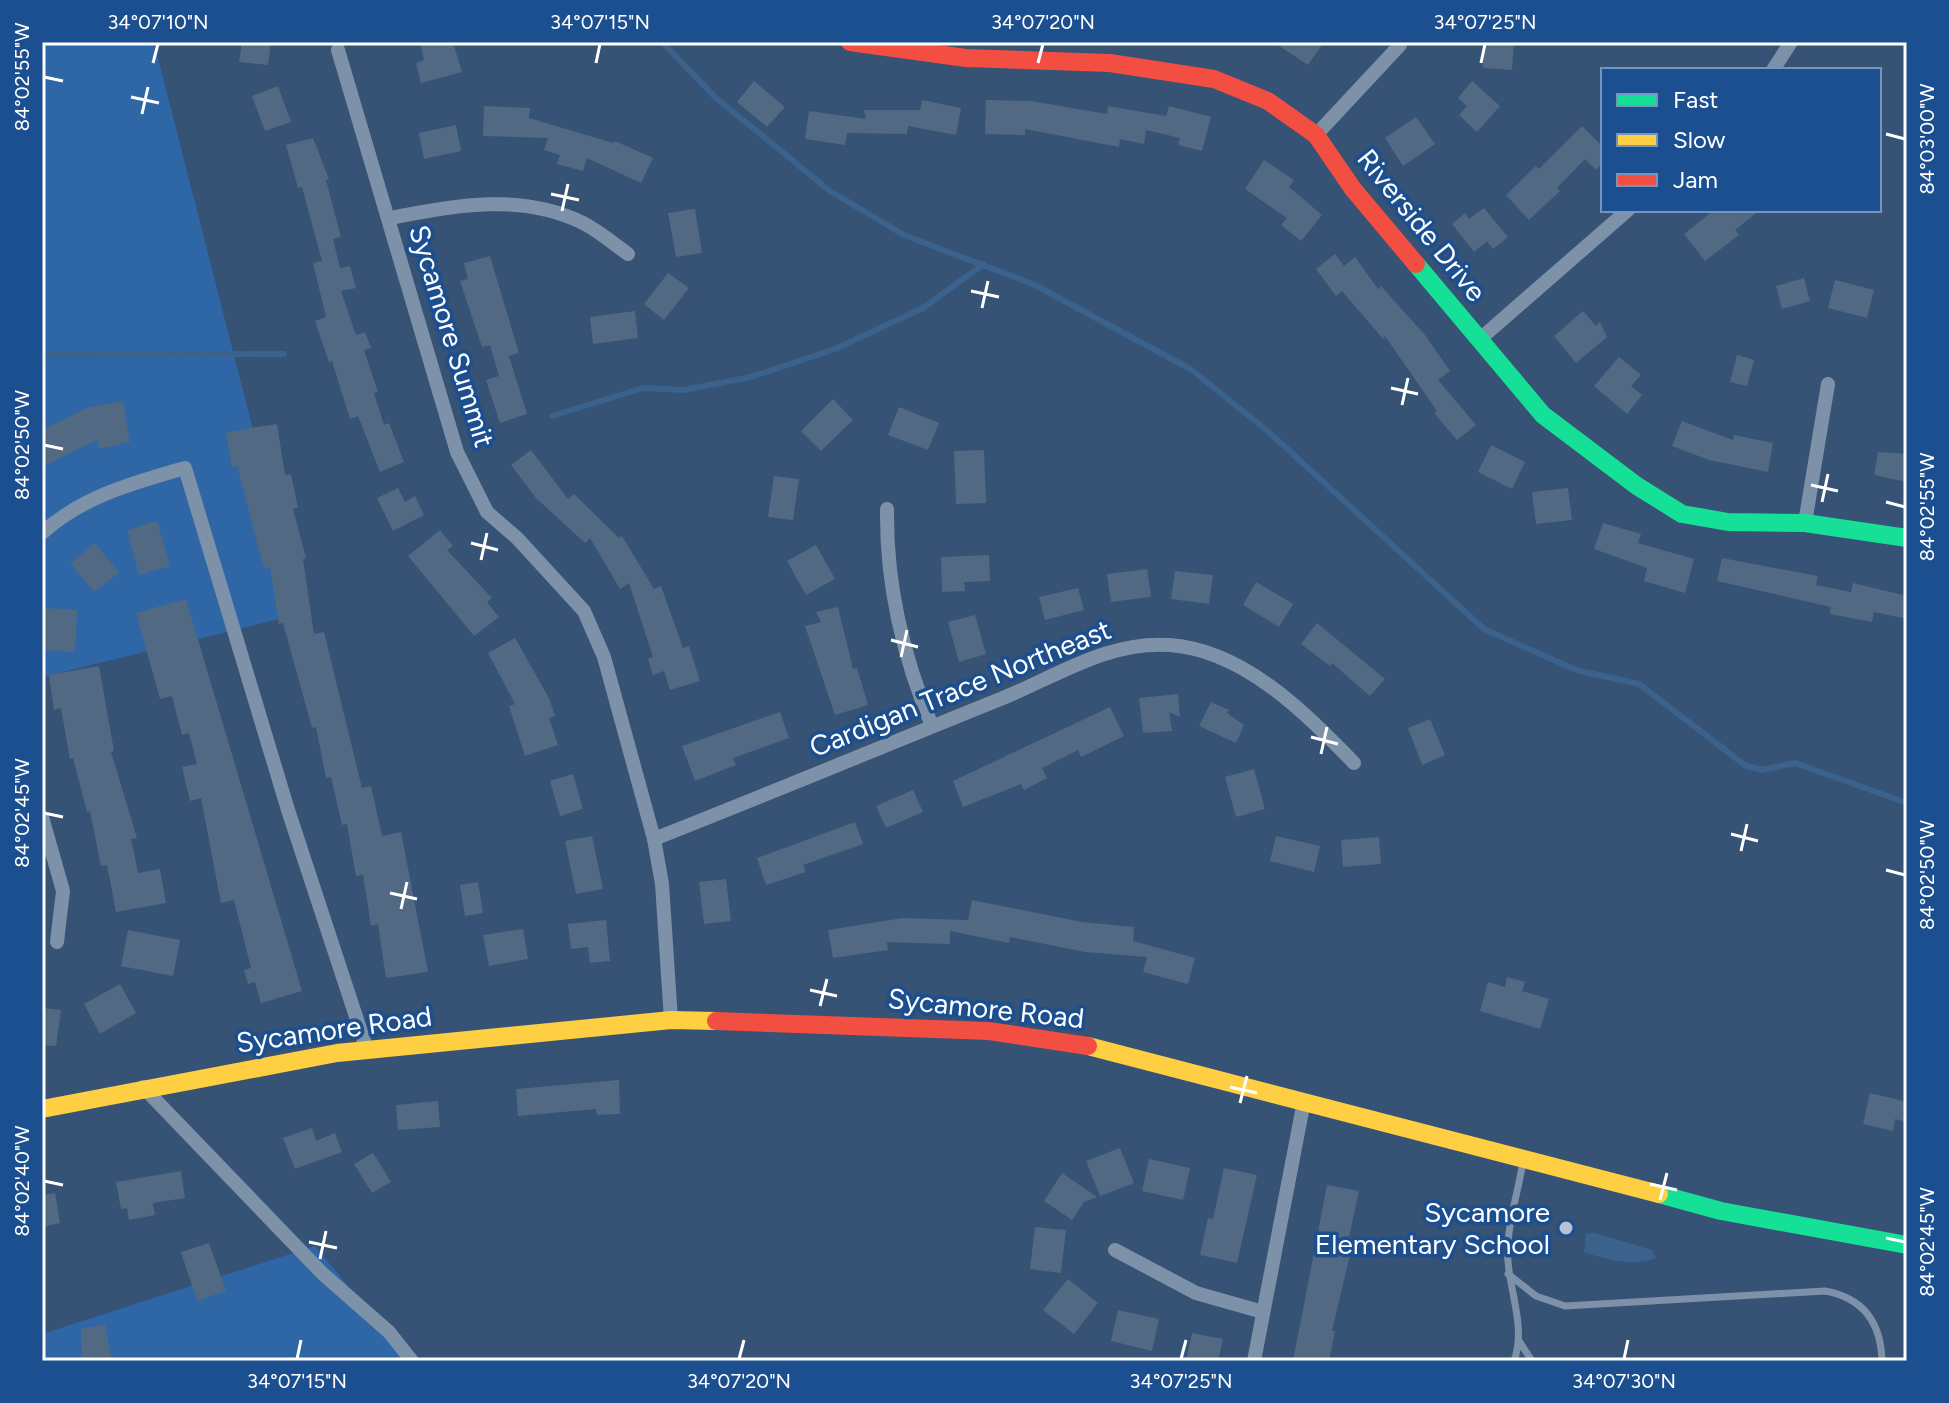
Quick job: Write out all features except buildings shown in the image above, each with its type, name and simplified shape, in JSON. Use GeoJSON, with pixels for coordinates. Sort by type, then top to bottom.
{"type":"FeatureCollection","features":[{"type":"Feature","properties":{"kind":"street","name":"Riverside Drive"},"geometry":{"type":"LineString","coordinates":[[850,42],[966,58],[1110,63],[1214,79],[1268,101],[1316,135],[1353,189],[1543,415],[1637,486],[1682,514],[1728,522],[1805,523],[1907,538]]}},
{"type":"Feature","properties":{"kind":"street"},"geometry":{"type":"LineString","coordinates":[[1774,68],[1791,42]]}},
{"type":"Feature","properties":{"kind":"street"},"geometry":{"type":"LineString","coordinates":[[1316,135],[1400,45]]}},
{"type":"Feature","properties":{"kind":"street","name":"Sycamore Summit"},"geometry":{"type":"LineString","coordinates":[[338,50],[457,452],[487,512],[517,538],[584,611],[604,657],[654,839],[662,884],[671,1020]]}},
{"type":"Feature","properties":{"kind":"street"},"geometry":{"type":"LineString","coordinates":[[390,218],[468,204],[516,203],[582,222],[628,254]]}},
{"type":"Feature","properties":{"kind":"street"},"geometry":{"type":"LineString","coordinates":[[1480,339],[1626,212]]}},
{"type":"Feature","properties":{"kind":"street"},"geometry":{"type":"LineString","coordinates":[[1805,523],[1828,384]]}},
{"type":"Feature","properties":{"kind":"street"},"geometry":{"type":"LineString","coordinates":[[42,533],[66,511],[121,487],[185,468],[288,810],[367,1050]]}},
{"type":"Feature","properties":{"kind":"street"},"geometry":{"type":"LineString","coordinates":[[887,509],[886,550],[897,614],[910,673],[932,726]]}},
{"type":"Feature","properties":{"kind":"street","name":"Cardigan Trace Northeast"},"geometry":{"type":"LineString","coordinates":[[654,839],[1117,647],[1170,645],[1230,661],[1271,688],[1354,763]]}},
{"type":"Feature","properties":{"kind":"street"},"geometry":{"type":"LineString","coordinates":[[42,817],[63,891],[57,942]]}},
{"type":"Feature","properties":{"kind":"street","name":"Sycamore Road"},"geometry":{"type":"LineString","coordinates":[[42,1109],[143,1087],[367,1050],[671,1020],[834,1023],[989,1031],[1108,1049],[1721,1211],[1907,1245]]}},
{"type":"Feature","properties":{"kind":"street"},"geometry":{"type":"LineString","coordinates":[[143,1087],[323,1274],[389,1332],[412,1361]]}},
{"type":"Feature","properties":{"kind":"street"},"geometry":{"type":"LineString","coordinates":[[1254,1361],[1304,1101]]}},
{"type":"Feature","properties":{"kind":"street"},"geometry":{"type":"LineString","coordinates":[[1115,1250],[1196,1293],[1263,1312]]}},
{"type":"Feature","properties":{"kind":"lane"},"geometry":{"type":"LineString","coordinates":[[1514,1361],[1519,1341],[1508,1274],[1508,1242],[1524,1159]]}},
{"type":"Feature","properties":{"kind":"lane"},"geometry":{"type":"LineString","coordinates":[[1508,1274],[1536,1296],[1565,1306],[1825,1291],[1843,1295],[1873,1318],[1881,1340],[1882,1361]]}},
{"type":"Feature","properties":{"kind":"lane"},"geometry":{"type":"LineString","coordinates":[[1519,1341],[1532,1361]]}},
{"type":"Feature","properties":{"kind":"shaded area"},"geometry":{"type":"Polygon","coordinates":[[[42,42],[154,42],[300,614],[42,677],[42,42]]]}},
{"type":"Feature","properties":{"kind":"shaded area"},"geometry":{"type":"Polygon","coordinates":[[[1595,1233],[1652,1250],[1656,1258],[1629,1262],[1584,1252],[1586,1234],[1595,1233]]]}},
{"type":"Feature","properties":{"kind":"shaded area"},"geometry":{"type":"Polygon","coordinates":[[[315,1246],[410,1361],[42,1361],[42,1334],[315,1246]]]}},
{"type":"Feature","properties":{"kind":"waterway"},"geometry":{"type":"LineString","coordinates":[[662,42],[715,97],[830,191],[904,235],[1035,285],[1192,370],[1271,434],[1484,629],[1576,670],[1639,684],[1746,766],[1762,770],[1795,763],[1907,803]]}},
{"type":"Feature","properties":{"kind":"waterway"},"geometry":{"type":"LineString","coordinates":[[552,416],[643,388],[684,390],[751,377],[835,349],[923,308],[984,264]]}},
{"type":"Feature","properties":{"kind":"waterway"},"geometry":{"type":"LineString","coordinates":[[42,355],[284,354]]}},
{"type":"Feature","properties":{"kind":"traffic: fast"},"geometry":{"type":"LineString","coordinates":[[1416,264],[1543,415],[1637,486],[1682,514],[1728,522],[1805,523],[1907,538]]}},
{"type":"Feature","properties":{"kind":"traffic: fast"},"geometry":{"type":"LineString","coordinates":[[1659,1194],[1721,1211],[1907,1245]]}},
{"type":"Feature","properties":{"kind":"traffic: slow"},"geometry":{"type":"LineString","coordinates":[[42,1109],[337,1053],[671,1020],[716,1021]]}},
{"type":"Feature","properties":{"kind":"traffic: slow"},"geometry":{"type":"LineString","coordinates":[[1088,1046],[1659,1194]]}},
{"type":"Feature","properties":{"kind":"traffic: jam"},"geometry":{"type":"LineString","coordinates":[[850,42],[966,58],[1110,63],[1214,79],[1268,101],[1316,135],[1353,189],[1416,264]]}},
{"type":"Feature","properties":{"kind":"traffic: jam"},"geometry":{"type":"LineString","coordinates":[[716,1021],[989,1031],[1088,1046]]}},
{"type":"Feature","properties":{"kind":"place","name":"Sycamore Elementary School"},"geometry":{"type":"Point","coordinates":[1566,1228]}}]}
